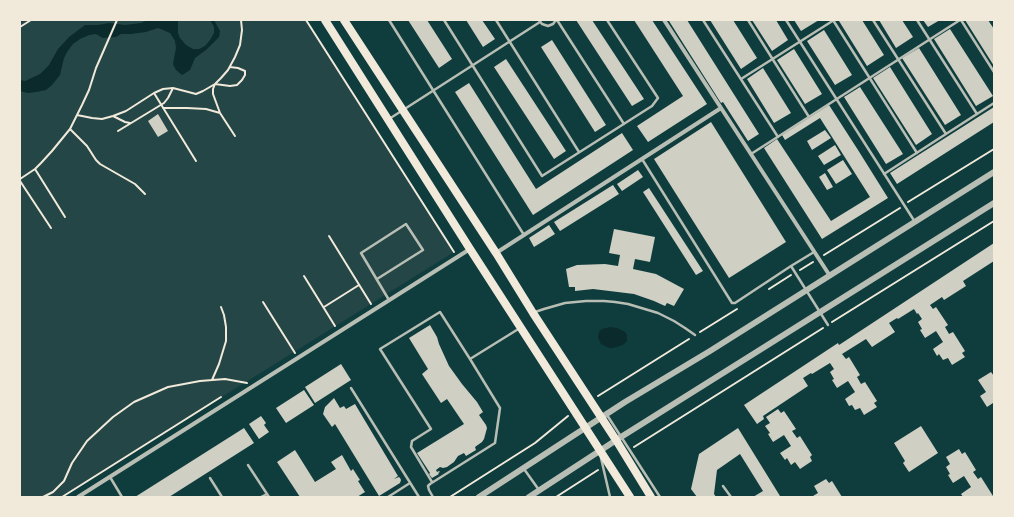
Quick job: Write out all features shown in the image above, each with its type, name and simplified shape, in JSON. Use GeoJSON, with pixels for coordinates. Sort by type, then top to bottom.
{"type":"FeatureCollection","features":[{"type":"Feature","properties":{"kind":"main road"},"geometry":{"type":"LineString","coordinates":[[325,20],[520,328],[630,497]]}},
{"type":"Feature","properties":{"kind":"main road"},"geometry":{"type":"LineString","coordinates":[[344,20],[496,253],[590,401],[604,416],[651,497]]}},
{"type":"Feature","properties":{"kind":"street"},"geometry":{"type":"LineString","coordinates":[[664,20],[830,276]]}},
{"type":"Feature","properties":{"kind":"street"},"geometry":{"type":"LineString","coordinates":[[496,253],[721,108]]}},
{"type":"Feature","properties":{"kind":"street"},"geometry":{"type":"LineString","coordinates":[[479,497],[604,416],[994,172]]}},
{"type":"Feature","properties":{"kind":"street"},"geometry":{"type":"LineString","coordinates":[[528,497],[618,438],[994,203]]}},
{"type":"Feature","properties":{"kind":"street"},"geometry":{"type":"LineString","coordinates":[[78,497],[470,249]]}},
{"type":"Feature","properties":{"kind":"lane"},"geometry":{"type":"LineString","coordinates":[[389,20],[524,235]]}},
{"type":"Feature","properties":{"kind":"lane"},"geometry":{"type":"LineString","coordinates":[[444,20],[542,176],[652,106],[658,98],[607,20]]}},
{"type":"Feature","properties":{"kind":"lane"},"geometry":{"type":"LineString","coordinates":[[496,20],[579,152]]}},
{"type":"Feature","properties":{"kind":"lane"},"geometry":{"type":"LineString","coordinates":[[388,120],[510,42],[540,21],[542,24],[548,26],[557,20],[624,124]]}},
{"type":"Feature","properties":{"kind":"lane"},"geometry":{"type":"LineString","coordinates":[[704,20],[778,137]]}},
{"type":"Feature","properties":{"kind":"lane"},"geometry":{"type":"LineString","coordinates":[[748,20],[809,117]]}},
{"type":"Feature","properties":{"kind":"lane"},"geometry":{"type":"LineString","coordinates":[[786,20],[915,222]]}},
{"type":"Feature","properties":{"kind":"lane"},"geometry":{"type":"LineString","coordinates":[[741,78],[833,20],[917,153]]}},
{"type":"Feature","properties":{"kind":"lane"},"geometry":{"type":"LineString","coordinates":[[873,20],[946,134]]}},
{"type":"Feature","properties":{"kind":"lane"},"geometry":{"type":"LineString","coordinates":[[917,20],[977,114]]}},
{"type":"Feature","properties":{"kind":"lane"},"geometry":{"type":"LineString","coordinates":[[751,154],[960,20],[994,72]]}},
{"type":"Feature","properties":{"kind":"lane"},"geometry":{"type":"LineString","coordinates":[[884,174],[994,103]]}},
{"type":"Feature","properties":{"kind":"lane"},"geometry":{"type":"LineString","coordinates":[[642,159],[732,303],[735,303],[814,252]]}},
{"type":"Feature","properties":{"kind":"lane"},"geometry":{"type":"LineString","coordinates":[[377,279],[423,250],[406,224],[361,253],[389,300]]}},
{"type":"Feature","properties":{"kind":"lane"},"geometry":{"type":"LineString","coordinates":[[791,266],[828,325]]}},
{"type":"Feature","properties":{"kind":"lane"},"geometry":{"type":"LineString","coordinates":[[533,313],[565,303],[592,301],[615,302],[628,304],[658,313],[674,321],[695,336]]}},
{"type":"Feature","properties":{"kind":"lane"},"geometry":{"type":"LineString","coordinates":[[432,482],[411,447],[412,441],[431,429],[380,349],[440,312],[500,408],[495,443],[432,482],[428,488],[433,497]]}},
{"type":"Feature","properties":{"kind":"lane"},"geometry":{"type":"LineString","coordinates":[[470,359],[520,328]]}},
{"type":"Feature","properties":{"kind":"lane"},"geometry":{"type":"LineString","coordinates":[[351,388],[419,497]]}},
{"type":"Feature","properties":{"kind":"lane"},"geometry":{"type":"LineString","coordinates":[[618,438],[629,450],[660,497]]}},
{"type":"Feature","properties":{"kind":"lane"},"geometry":{"type":"LineString","coordinates":[[599,450],[610,497]]}},
{"type":"Feature","properties":{"kind":"lane"},"geometry":{"type":"LineString","coordinates":[[248,465],[269,497]]}},
{"type":"Feature","properties":{"kind":"lane"},"geometry":{"type":"LineString","coordinates":[[524,469],[539,490]]}},
{"type":"Feature","properties":{"kind":"lane"},"geometry":{"type":"LineString","coordinates":[[110,477],[122,497]]}},
{"type":"Feature","properties":{"kind":"lane"},"geometry":{"type":"LineString","coordinates":[[210,478],[222,497]]}},
{"type":"Feature","properties":{"kind":"lane"},"geometry":{"type":"LineString","coordinates":[[388,497],[410,483]]}},
{"type":"Feature","properties":{"kind":"lane"},"geometry":{"type":"LineString","coordinates":[[723,486],[731,497]]}},
{"type":"Feature","properties":{"kind":"lane"},"geometry":{"type":"LineString","coordinates":[[261,497],[267,494]]}},
{"type":"Feature","properties":{"kind":"path"},"geometry":{"type":"LineString","coordinates":[[20,27],[31,20]]}},
{"type":"Feature","properties":{"kind":"path"},"geometry":{"type":"LineString","coordinates":[[51,228],[20,180],[35,169],[52,152],[70,129],[89,90],[96,68],[117,20]]}},
{"type":"Feature","properties":{"kind":"path"},"geometry":{"type":"LineString","coordinates":[[77,115],[102,119],[113,116],[126,111],[163,89],[173,88],[196,94],[204,91],[221,78],[236,57],[240,45],[242,30],[241,20]]}},
{"type":"Feature","properties":{"kind":"path"},"geometry":{"type":"LineString","coordinates":[[306,20],[454,252]]}},
{"type":"Feature","properties":{"kind":"path"},"geometry":{"type":"LineString","coordinates":[[215,84],[230,86],[237,85],[242,80],[245,75],[245,71],[230,67]]}},
{"type":"Feature","properties":{"kind":"path"},"geometry":{"type":"LineString","coordinates":[[215,84],[213,94],[220,113],[235,136]]}},
{"type":"Feature","properties":{"kind":"path"},"geometry":{"type":"LineString","coordinates":[[118,131],[164,104],[173,88]]}},
{"type":"Feature","properties":{"kind":"path"},"geometry":{"type":"LineString","coordinates":[[154,94],[196,161]]}},
{"type":"Feature","properties":{"kind":"path"},"geometry":{"type":"LineString","coordinates":[[163,108],[206,109],[220,113]]}},
{"type":"Feature","properties":{"kind":"path"},"geometry":{"type":"LineString","coordinates":[[113,116],[125,122],[131,123]]}},
{"type":"Feature","properties":{"kind":"path"},"geometry":{"type":"LineString","coordinates":[[70,129],[88,146],[100,164],[135,184],[145,194]]}},
{"type":"Feature","properties":{"kind":"path"},"geometry":{"type":"LineString","coordinates":[[768,290],[994,149]]}},
{"type":"Feature","properties":{"kind":"path"},"geometry":{"type":"LineString","coordinates":[[35,169],[64,217]]}},
{"type":"Feature","properties":{"kind":"path"},"geometry":{"type":"LineString","coordinates":[[629,450],[994,221]]}},
{"type":"Feature","properties":{"kind":"path"},"geometry":{"type":"LineString","coordinates":[[329,236],[374,310]]}},
{"type":"Feature","properties":{"kind":"path"},"geometry":{"type":"LineString","coordinates":[[304,276],[339,332]]}},
{"type":"Feature","properties":{"kind":"path"},"geometry":{"type":"LineString","coordinates":[[324,307],[359,284]]}},
{"type":"Feature","properties":{"kind":"path"},"geometry":{"type":"LineString","coordinates":[[263,302],[298,358]]}},
{"type":"Feature","properties":{"kind":"path"},"geometry":{"type":"LineString","coordinates":[[590,401],[742,306]]}},
{"type":"Feature","properties":{"kind":"path"},"geometry":{"type":"LineString","coordinates":[[212,380],[226,341],[226,327],[221,307]]}},
{"type":"Feature","properties":{"kind":"path"},"geometry":{"type":"LineString","coordinates":[[294,352],[300,348]]}},
{"type":"Feature","properties":{"kind":"path"},"geometry":{"type":"LineString","coordinates":[[43,497],[53,492],[64,481],[72,463],[86,441],[134,402],[168,387],[200,381],[225,379],[256,384]]}},
{"type":"Feature","properties":{"kind":"path"},"geometry":{"type":"LineString","coordinates":[[237,387],[250,379]]}},
{"type":"Feature","properties":{"kind":"path"},"geometry":{"type":"LineString","coordinates":[[62,497],[224,395]]}},
{"type":"Feature","properties":{"kind":"path"},"geometry":{"type":"LineString","coordinates":[[450,497],[535,443],[574,411]]}},
{"type":"Feature","properties":{"kind":"path"},"geometry":{"type":"LineString","coordinates":[[556,497],[603,466]]}},
{"type":"Feature","properties":{"kind":"shaded area"},"geometry":{"type":"Polygon","coordinates":[[[24,20],[306,20],[454,252],[62,497],[20,497],[20,23],[24,20]]]}},
{"type":"Feature","properties":{"kind":"shaded area"},"geometry":{"type":"Polygon","coordinates":[[[148,20],[178,20],[178,33],[180,38],[186,45],[193,49],[199,49],[205,46],[210,40],[214,33],[214,27],[210,20],[214,20],[220,31],[219,37],[206,50],[195,58],[190,70],[182,75],[176,70],[173,64],[176,48],[175,41],[170,33],[158,28],[146,32],[121,34],[116,37],[103,38],[96,34],[89,35],[73,44],[64,58],[60,75],[46,90],[28,93],[20,91],[20,80],[25,81],[40,74],[49,65],[58,49],[69,37],[85,25],[109,23],[125,25],[141,23],[148,20]]]}},
{"type":"Feature","properties":{"kind":"shaded area"},"geometry":{"type":"Polygon","coordinates":[[[610,327],[617,328],[625,332],[627,335],[627,341],[623,345],[609,348],[601,344],[598,338],[599,332],[602,329],[610,327]]]}},
{"type":"Feature","properties":{"kind":"building"},"geometry":{"type":"Polygon","coordinates":[[[408,20],[427,20],[452,59],[439,68],[408,20]]]}},
{"type":"Feature","properties":{"kind":"building"},"geometry":{"type":"Polygon","coordinates":[[[466,20],[482,20],[495,39],[483,47],[466,20]]]}},
{"type":"Feature","properties":{"kind":"building"},"geometry":{"type":"Polygon","coordinates":[[[576,20],[592,20],[644,99],[632,106],[576,20]]]}},
{"type":"Feature","properties":{"kind":"building"},"geometry":{"type":"Polygon","coordinates":[[[634,20],[652,20],[707,104],[648,142],[637,126],[683,96],[634,20]]]}},
{"type":"Feature","properties":{"kind":"building"},"geometry":{"type":"Polygon","coordinates":[[[687,20],[759,134],[748,141],[723,102],[721,103],[669,21],[687,20]]]}},
{"type":"Feature","properties":{"kind":"building"},"geometry":{"type":"Polygon","coordinates":[[[710,20],[733,20],[757,58],[741,69],[710,20]]]}},
{"type":"Feature","properties":{"kind":"building"},"geometry":{"type":"Polygon","coordinates":[[[752,20],[776,20],[788,40],[772,51],[752,20]]]}},
{"type":"Feature","properties":{"kind":"building"},"geometry":{"type":"Polygon","coordinates":[[[794,20],[819,20],[801,31],[794,20]]]}},
{"type":"Feature","properties":{"kind":"building"},"geometry":{"type":"Polygon","coordinates":[[[862,20],[884,55],[867,66],[839,21],[862,20]]]}},
{"type":"Feature","properties":{"kind":"building"},"geometry":{"type":"Polygon","coordinates":[[[879,20],[902,20],[913,37],[896,48],[879,20]]]}},
{"type":"Feature","properties":{"kind":"building"},"geometry":{"type":"Polygon","coordinates":[[[923,20],[940,20],[928,27],[923,20]]]}},
{"type":"Feature","properties":{"kind":"building"},"geometry":{"type":"Polygon","coordinates":[[[965,20],[988,20],[994,29],[994,66],[965,20]]]}},
{"type":"Feature","properties":{"kind":"building"},"geometry":{"type":"Polygon","coordinates":[[[950,29],[993,96],[976,106],[934,39],[950,29]]]}},
{"type":"Feature","properties":{"kind":"building"},"geometry":{"type":"Polygon","coordinates":[[[824,30],[852,75],[835,85],[807,41],[824,30]]]}},
{"type":"Feature","properties":{"kind":"building"},"geometry":{"type":"Polygon","coordinates":[[[552,40],[606,125],[595,132],[541,47],[552,40]]]}},
{"type":"Feature","properties":{"kind":"building"},"geometry":{"type":"Polygon","coordinates":[[[919,48],[961,115],[945,125],[902,58],[919,48]]]}},
{"type":"Feature","properties":{"kind":"building"},"geometry":{"type":"Polygon","coordinates":[[[794,49],[822,94],[805,104],[777,60],[794,49]]]}},
{"type":"Feature","properties":{"kind":"building"},"geometry":{"type":"Polygon","coordinates":[[[506,59],[566,151],[554,159],[494,67],[506,59]]]}},
{"type":"Feature","properties":{"kind":"building"},"geometry":{"type":"Polygon","coordinates":[[[890,67],[932,134],[916,145],[873,78],[890,67]]]}},
{"type":"Feature","properties":{"kind":"building"},"geometry":{"type":"Polygon","coordinates":[[[763,68],[791,113],[774,123],[747,79],[763,68]]]}},
{"type":"Feature","properties":{"kind":"building"},"geometry":{"type":"Polygon","coordinates":[[[469,83],[536,189],[622,133],[633,150],[533,215],[455,92],[469,83]]]}},
{"type":"Feature","properties":{"kind":"building"},"geometry":{"type":"Polygon","coordinates":[[[860,87],[903,154],[886,164],[844,97],[860,87]]]}},
{"type":"Feature","properties":{"kind":"building"},"geometry":{"type":"Polygon","coordinates":[[[829,105],[888,198],[822,239],[764,148],[777,139],[831,221],[870,197],[820,118],[785,140],[782,135],[829,105]]]}},
{"type":"Feature","properties":{"kind":"building"},"geometry":{"type":"Polygon","coordinates":[[[994,107],[994,122],[897,184],[890,173],[994,107]]]}},
{"type":"Feature","properties":{"kind":"building"},"geometry":{"type":"Polygon","coordinates":[[[158,114],[168,131],[158,137],[148,121],[158,114]]]}},
{"type":"Feature","properties":{"kind":"building"},"geometry":{"type":"Polygon","coordinates":[[[711,122],[786,242],[729,278],[654,159],[711,122]]]}},
{"type":"Feature","properties":{"kind":"building"},"geometry":{"type":"Polygon","coordinates":[[[825,130],[831,138],[812,150],[807,141],[825,130]]]}},
{"type":"Feature","properties":{"kind":"building"},"geometry":{"type":"Polygon","coordinates":[[[835,145],[841,155],[824,165],[818,156],[835,145]]]}},
{"type":"Feature","properties":{"kind":"building"},"geometry":{"type":"Polygon","coordinates":[[[843,160],[852,174],[836,184],[827,170],[843,160]]]}},
{"type":"Feature","properties":{"kind":"building"},"geometry":{"type":"Polygon","coordinates":[[[638,170],[643,177],[622,191],[617,184],[638,170]]]}},
{"type":"Feature","properties":{"kind":"building"},"geometry":{"type":"Polygon","coordinates":[[[825,173],[833,187],[827,190],[819,177],[825,173]]]}},
{"type":"Feature","properties":{"kind":"building"},"geometry":{"type":"Polygon","coordinates":[[[613,185],[619,194],[560,231],[554,222],[613,185]]]}},
{"type":"Feature","properties":{"kind":"building"},"geometry":{"type":"Polygon","coordinates":[[[649,188],[703,271],[696,275],[643,192],[649,188]]]}},
{"type":"Feature","properties":{"kind":"building"},"geometry":{"type":"Polygon","coordinates":[[[549,225],[555,234],[534,247],[529,238],[549,225]]]}},
{"type":"Feature","properties":{"kind":"building"},"geometry":{"type":"Polygon","coordinates":[[[614,229],[655,237],[650,262],[635,259],[633,269],[656,274],[684,289],[674,306],[667,303],[665,306],[634,294],[593,289],[575,291],[575,287],[569,287],[566,269],[577,265],[605,264],[618,266],[620,255],[609,253],[614,229]]]}},
{"type":"Feature","properties":{"kind":"building"},"geometry":{"type":"Polygon","coordinates":[[[994,243],[994,261],[963,281],[966,286],[944,300],[942,297],[930,305],[933,309],[936,307],[948,325],[945,327],[949,334],[953,332],[965,351],[962,353],[965,357],[952,365],[948,358],[943,360],[939,354],[937,356],[933,349],[943,342],[936,331],[925,338],[920,330],[922,329],[918,322],[922,319],[914,309],[889,323],[895,332],[872,347],[866,339],[842,354],[846,359],[849,357],[860,375],[857,377],[861,384],[865,382],[877,401],[874,403],[877,407],[864,415],[860,408],[855,410],[852,405],[849,406],[845,399],[855,392],[848,381],[837,388],[832,380],[834,379],[830,372],[834,369],[830,363],[803,378],[808,386],[763,416],[764,419],[757,424],[744,405],[838,343],[839,345],[994,243]]]}},
{"type":"Feature","properties":{"kind":"building"},"geometry":{"type":"Polygon","coordinates":[[[430,325],[437,337],[449,366],[483,412],[479,415],[487,428],[484,439],[475,447],[476,450],[466,456],[464,453],[458,456],[454,462],[447,467],[440,467],[436,470],[437,472],[440,472],[438,473],[439,474],[432,478],[417,453],[464,424],[447,399],[441,403],[422,374],[428,369],[409,338],[430,325]]]}},
{"type":"Feature","properties":{"kind":"building"},"geometry":{"type":"Polygon","coordinates":[[[341,364],[351,380],[315,403],[305,387],[341,364]]]}},
{"type":"Feature","properties":{"kind":"building"},"geometry":{"type":"Polygon","coordinates":[[[991,372],[994,376],[994,405],[993,403],[987,407],[980,396],[986,392],[978,380],[991,372]]]}},
{"type":"Feature","properties":{"kind":"building"},"geometry":{"type":"Polygon","coordinates":[[[304,390],[314,405],[286,423],[276,408],[304,390]]]}},
{"type":"Feature","properties":{"kind":"building"},"geometry":{"type":"Polygon","coordinates":[[[334,398],[340,408],[344,406],[346,409],[355,404],[398,476],[394,479],[399,477],[401,480],[400,483],[379,496],[335,424],[332,427],[323,414],[325,407],[334,398]]]}},
{"type":"Feature","properties":{"kind":"building"},"geometry":{"type":"Polygon","coordinates":[[[778,409],[781,413],[784,411],[796,429],[792,431],[797,438],[800,436],[812,455],[810,457],[812,461],[800,469],[795,462],[791,465],[787,458],[785,460],[780,453],[791,446],[784,435],[773,442],[768,434],[770,433],[765,426],[770,423],[766,417],[778,409]]]}},
{"type":"Feature","properties":{"kind":"building"},"geometry":{"type":"Polygon","coordinates":[[[261,416],[266,423],[264,425],[269,432],[259,439],[249,424],[261,416]]]}},
{"type":"Feature","properties":{"kind":"building"},"geometry":{"type":"Polygon","coordinates":[[[921,426],[938,453],[909,472],[903,463],[905,461],[894,443],[921,426]]]}},
{"type":"Feature","properties":{"kind":"building"},"geometry":{"type":"Polygon","coordinates":[[[244,428],[254,443],[169,497],[135,497],[244,428]]]}},
{"type":"Feature","properties":{"kind":"building"},"geometry":{"type":"Polygon","coordinates":[[[738,428],[780,496],[753,497],[763,491],[740,454],[717,470],[714,494],[716,497],[697,497],[691,489],[699,454],[738,428]]]}},
{"type":"Feature","properties":{"kind":"building"},"geometry":{"type":"Polygon","coordinates":[[[959,449],[962,454],[965,452],[976,470],[973,472],[978,479],[981,477],[993,496],[992,497],[963,497],[961,494],[971,487],[964,476],[953,483],[948,475],[950,474],[946,467],[950,464],[946,457],[959,449]]]}},
{"type":"Feature","properties":{"kind":"building"},"geometry":{"type":"Polygon","coordinates":[[[295,450],[315,482],[336,469],[331,462],[342,455],[351,471],[353,469],[360,480],[358,481],[365,492],[357,497],[300,497],[277,462],[295,450]]]}},
{"type":"Feature","properties":{"kind":"building"},"geometry":{"type":"Polygon","coordinates":[[[826,479],[829,483],[832,481],[842,497],[813,496],[818,493],[814,486],[826,479]]]}}]}
